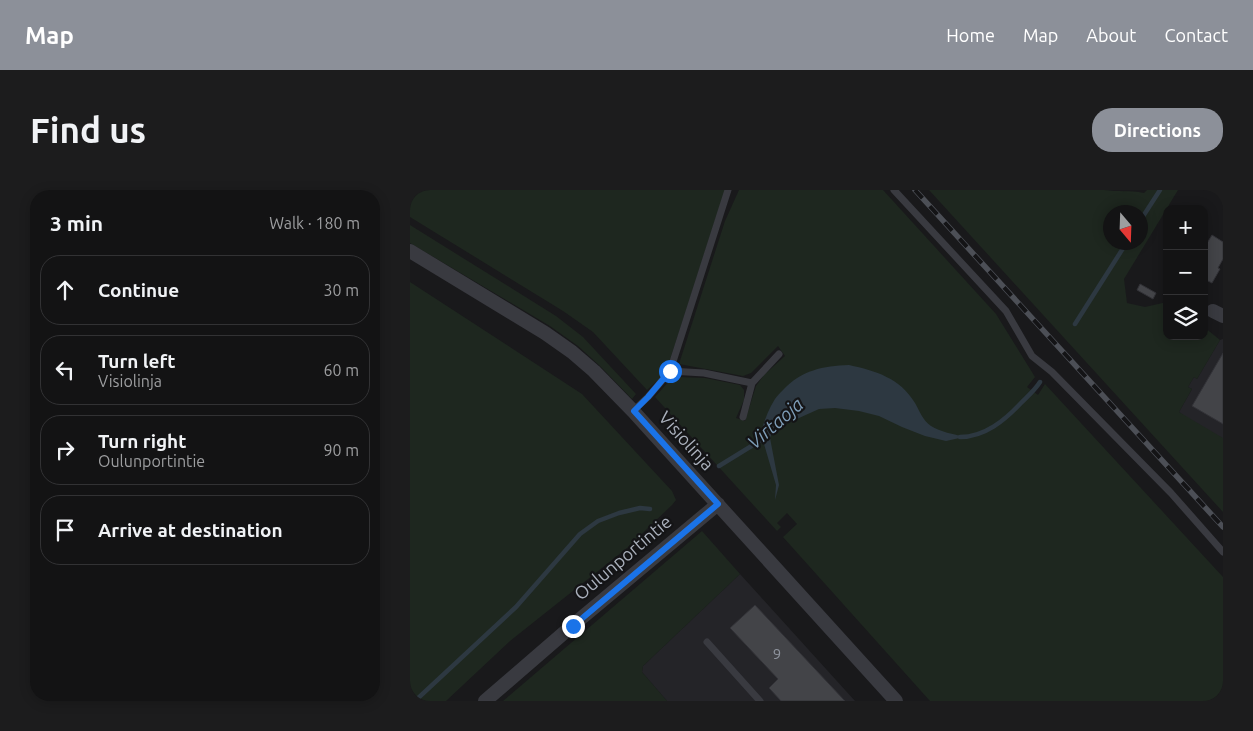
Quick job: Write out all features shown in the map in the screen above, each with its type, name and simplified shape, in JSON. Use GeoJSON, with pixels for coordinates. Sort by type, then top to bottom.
{"type":"FeatureCollection","features":[{"type":"Feature","properties":{"kind":"street","name":"Visiolinja"},"geometry":{"type":"LineString","coordinates":[[410,251],[545,333],[572,352],[594,371],[634,411],[896,701]]}},
{"type":"Feature","properties":{"kind":"street","name":"Oulunportintie"},"geometry":{"type":"LineString","coordinates":[[485,701],[718,504]]}},
{"type":"Feature","properties":{"kind":"lane"},"geometry":{"type":"LineString","coordinates":[[634,411],[670,371],[728,190]]}},
{"type":"Feature","properties":{"kind":"lane"},"geometry":{"type":"LineString","coordinates":[[894,190],[1006,311],[1032,356],[1052,372],[1171,493],[1223,552]]}},
{"type":"Feature","properties":{"kind":"lane"},"geometry":{"type":"LineString","coordinates":[[742,417],[752,383],[779,354]]}},
{"type":"Feature","properties":{"kind":"lane"},"geometry":{"type":"LineString","coordinates":[[670,371],[704,373],[752,383]]}},
{"type":"Feature","properties":{"kind":"lane"},"geometry":{"type":"LineString","coordinates":[[706,642],[760,701]]}},
{"type":"Feature","properties":{"kind":"shaded area"},"geometry":{"type":"Polygon","coordinates":[[[410,190],[725,190],[668,366],[659,379],[647,390],[593,332],[563,311],[410,217],[410,190]]]}},
{"type":"Feature","properties":{"kind":"shaded area"},"geometry":{"type":"Polygon","coordinates":[[[739,190],[883,190],[996,314],[1035,377],[1027,387],[1038,395],[1045,384],[1223,577],[1223,701],[930,701],[783,537],[797,524],[787,513],[777,523],[781,527],[777,531],[655,397],[671,379],[678,377],[705,378],[740,385],[744,390],[744,400],[736,418],[745,421],[756,386],[764,375],[785,356],[778,346],[751,373],[743,376],[679,364],[725,221],[739,190]]]}},
{"type":"Feature","properties":{"kind":"shaded area"},"geometry":{"type":"Polygon","coordinates":[[[929,190],[1104,190],[1144,193],[1147,190],[1178,190],[1169,205],[1163,205],[1163,215],[1148,239],[1148,205],[1103,205],[1103,250],[1142,250],[1124,279],[1127,303],[1145,307],[1163,303],[1163,340],[1208,340],[1208,330],[1220,340],[1197,379],[1194,377],[1188,387],[1192,389],[1179,412],[1223,438],[1223,512],[929,190]]]}},
{"type":"Feature","properties":{"kind":"shaded area"},"geometry":{"type":"Polygon","coordinates":[[[410,225],[556,316],[583,337],[636,394],[632,399],[578,346],[550,326],[410,243],[410,225]]]}},
{"type":"Feature","properties":{"kind":"shaded area"},"geometry":{"type":"Polygon","coordinates":[[[410,282],[582,394],[672,491],[676,500],[627,548],[510,641],[446,701],[410,701],[410,282]]]}},
{"type":"Feature","properties":{"kind":"shaded area"},"geometry":{"type":"Polygon","coordinates":[[[1223,339],[1223,445],[1179,412],[1192,389],[1188,387],[1194,377],[1197,379],[1220,340],[1223,339]]]}},
{"type":"Feature","properties":{"kind":"shaded area"},"geometry":{"type":"Polygon","coordinates":[[[702,531],[740,574],[643,666],[642,672],[667,701],[503,701],[702,531]]]}},
{"type":"Feature","properties":{"kind":"shaded area"},"geometry":{"type":"Polygon","coordinates":[[[740,574],[855,701],[667,701],[642,672],[643,666],[740,574]]]}},
{"type":"Feature","properties":{"kind":"water"},"geometry":{"type":"Polygon","coordinates":[[[849,365],[878,373],[895,382],[909,394],[928,424],[939,430],[964,437],[946,441],[925,436],[879,416],[835,408],[819,409],[772,432],[770,438],[779,485],[775,500],[776,485],[764,444],[758,442],[772,404],[790,383],[805,374],[822,368],[849,365]]]}},
{"type":"Feature","properties":{"kind":"building"},"geometry":{"type":"Polygon","coordinates":[[[1212,235],[1223,242],[1223,259],[1212,283],[1208,281],[1208,242],[1212,235]]]}},
{"type":"Feature","properties":{"kind":"building"},"geometry":{"type":"Polygon","coordinates":[[[1140,284],[1156,293],[1153,299],[1137,290],[1140,284]]]}},
{"type":"Feature","properties":{"kind":"building"},"geometry":{"type":"Polygon","coordinates":[[[1223,353],[1223,424],[1192,406],[1223,353]]]}},
{"type":"Feature","properties":{"kind":"building"},"geometry":{"type":"Polygon","coordinates":[[[755,605],[845,701],[781,701],[769,688],[778,679],[730,628],[755,605]]]}},
{"type":"Feature","properties":{"kind":"waterway","name":"Virtaoja"},"geometry":{"type":"LineString","coordinates":[[1148,209],[1160,190]]}},
{"type":"Feature","properties":{"kind":"waterway","name":"Virtaoja"},"geometry":{"type":"LineString","coordinates":[[1075,324],[1122,250]]}},
{"type":"Feature","properties":{"kind":"waterway","name":"Virtaoja"},"geometry":{"type":"LineString","coordinates":[[960,437],[978,434],[994,426],[1015,409],[1040,382]]}},
{"type":"Feature","properties":{"kind":"waterway","name":"Virtaoja"},"geometry":{"type":"LineString","coordinates":[[719,466],[758,442],[761,437]]}},
{"type":"Feature","properties":{"kind":"waterway","name":"Virtaoja"},"geometry":{"type":"LineString","coordinates":[[415,701],[516,607],[580,534],[598,521],[619,513],[640,508],[650,509]]}},
{"type":"Feature","properties":{"kind":"railway"},"geometry":{"type":"LineString","coordinates":[[915,190],[1223,527]]}},
{"type":"Feature","properties":{"kind":"route"},"geometry":{"type":"LineString","coordinates":[[573,626],[718,504],[634,411],[670,371]]}}]}
